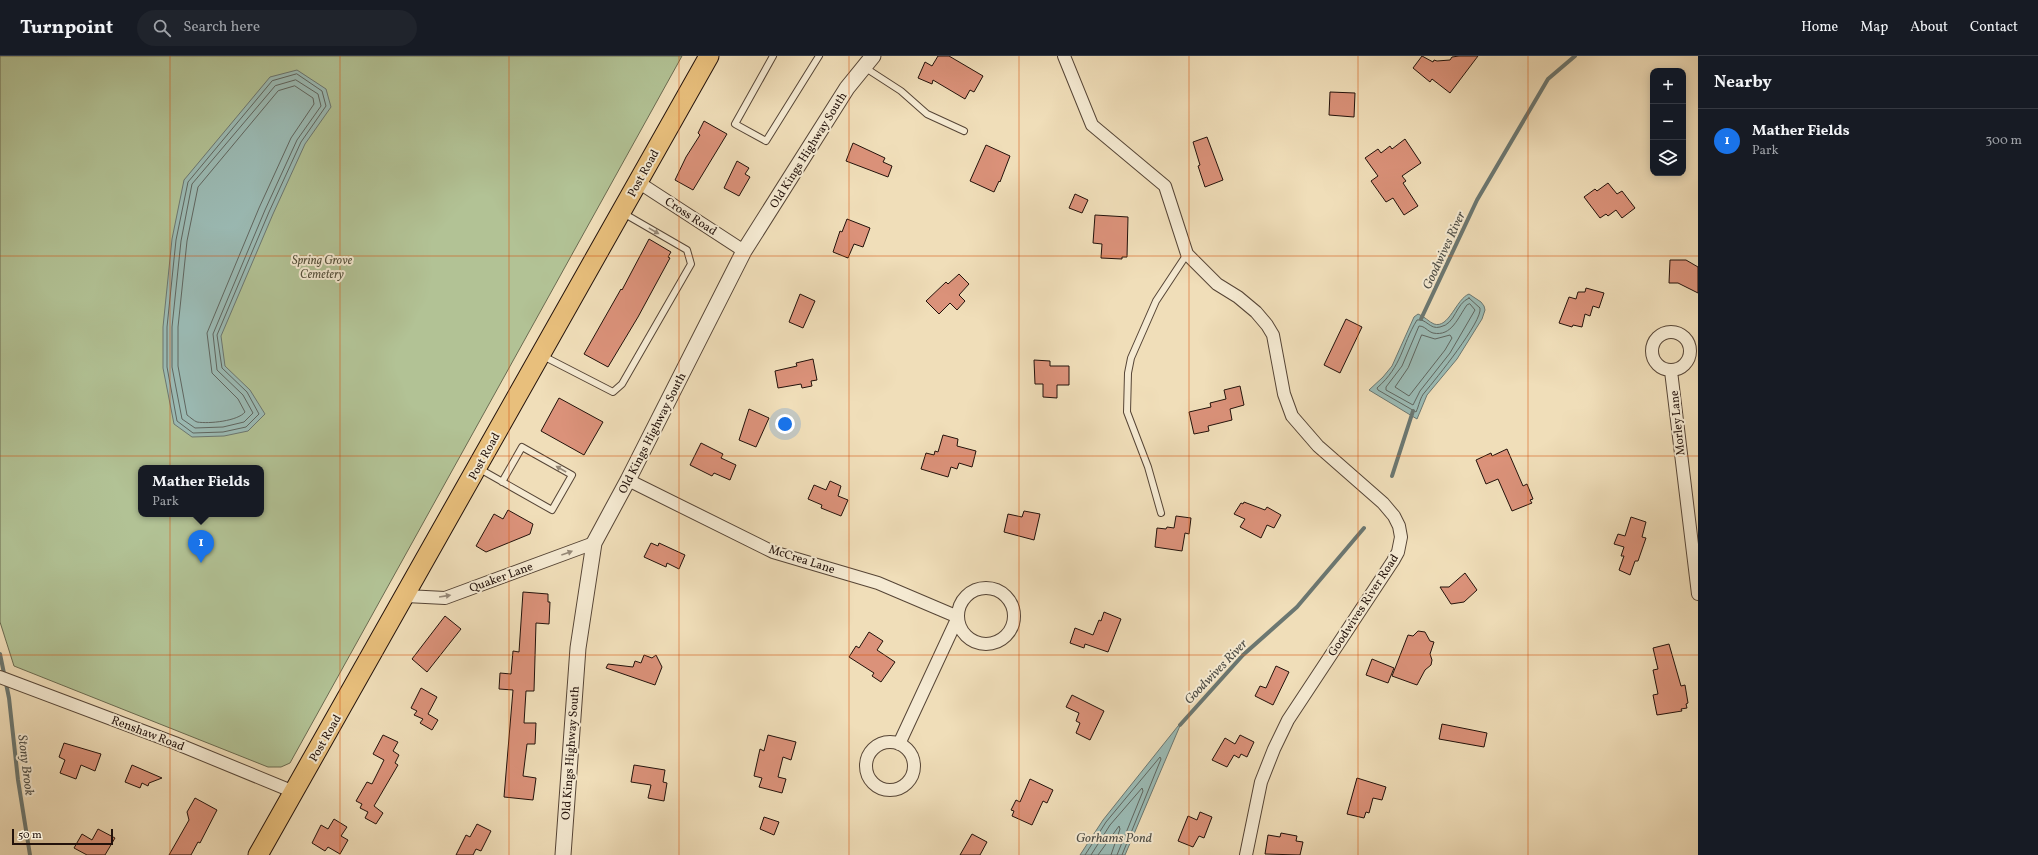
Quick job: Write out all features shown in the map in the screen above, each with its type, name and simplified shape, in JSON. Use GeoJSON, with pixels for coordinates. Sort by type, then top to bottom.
{"type":"FeatureCollection","features":[{"type":"Feature","properties":{"kind":"main road","name":"Post Road"},"geometry":{"type":"LineString","coordinates":[[258,855],[406,596],[709,56]]}},
{"type":"Feature","properties":{"kind":"street","name":"Goodwives River Road"},"geometry":{"type":"LineString","coordinates":[[1064,56],[1092,125],[1165,186],[1187,254],[1217,284],[1238,297],[1256,312],[1267,325],[1273,335],[1284,394],[1292,416],[1318,446],[1383,503],[1399,526],[1401,537],[1398,552],[1393,561],[1304,694],[1277,742],[1261,782],[1246,855]]}},
{"type":"Feature","properties":{"kind":"street","name":"Old Kings Highway South"},"geometry":{"type":"LineString","coordinates":[[563,855],[578,648],[594,543],[628,480],[744,251],[847,88],[868,62]]}},
{"type":"Feature","properties":{"kind":"street","name":"Cross Road"},"geometry":{"type":"LineString","coordinates":[[638,182],[744,251]]}},
{"type":"Feature","properties":{"kind":"street","name":"Morley Lane"},"geometry":{"type":"LineString","coordinates":[[1671,371],[1698,594]]}},
{"type":"Feature","properties":{"kind":"street","name":"McCrea Lane"},"geometry":{"type":"LineString","coordinates":[[628,480],[773,552],[878,583],[958,617]]}},
{"type":"Feature","properties":{"kind":"street","name":"Quaker Lane"},"geometry":{"type":"LineString","coordinates":[[406,596],[445,598],[594,543]]}},
{"type":"Feature","properties":{"kind":"street"},"geometry":{"type":"LineString","coordinates":[[899,744],[958,617],[960,607],[965,597],[974,591],[985,588],[996,590],[1005,596],[1011,605],[1014,615],[1012,626],[1006,635],[991,644],[976,642],[967,637],[960,628],[958,617]]}},
{"type":"Feature","properties":{"kind":"street","name":"Renshaw Road"},"geometry":{"type":"LineString","coordinates":[[0,677],[175,743],[294,792]]}},
{"type":"Feature","properties":{"kind":"street"},"geometry":{"type":"LineString","coordinates":[[890,742],[899,744],[907,749],[912,757],[914,767],[912,776],[906,784],[898,789],[889,791],[872,783],[867,775],[865,766],[867,757],[873,749],[881,744],[890,742]]}},
{"type":"Feature","properties":{"kind":"lane"},"geometry":{"type":"LineString","coordinates":[[773,56],[735,124],[766,141],[819,56]]}},
{"type":"Feature","properties":{"kind":"lane"},"geometry":{"type":"LineString","coordinates":[[868,62],[927,114],[964,131]]}},
{"type":"Feature","properties":{"kind":"lane"},"geometry":{"type":"LineString","coordinates":[[541,355],[613,392],[622,384],[691,264],[687,250],[621,212]]}},
{"type":"Feature","properties":{"kind":"lane"},"geometry":{"type":"LineString","coordinates":[[1161,513],[1148,467],[1127,412],[1128,372],[1131,358],[1156,301],[1187,254]]}},
{"type":"Feature","properties":{"kind":"lane"},"geometry":{"type":"LineString","coordinates":[[478,468],[502,482],[552,510],[572,475],[522,447],[502,482]]}},
{"type":"Feature","properties":{"kind":"green space","name":"Spring Grove Cemetery"},"geometry":{"type":"Polygon","coordinates":[[[0,56],[682,56],[290,763],[281,767],[268,767],[14,666],[0,622],[0,56]]]}},
{"type":"Feature","properties":{"kind":"water"},"geometry":{"type":"Polygon","coordinates":[[[297,70],[326,89],[331,107],[305,144],[273,214],[221,336],[225,366],[250,390],[265,414],[248,431],[224,436],[192,437],[174,424],[163,368],[163,327],[172,239],[184,180],[270,77],[297,70]]]}},
{"type":"Feature","properties":{"kind":"water"},"geometry":{"type":"Polygon","coordinates":[[[1469,294],[1481,302],[1484,306],[1485,310],[1482,319],[1457,359],[1427,395],[1417,419],[1369,390],[1392,366],[1414,317],[1418,314],[1434,324],[1444,322],[1464,297],[1469,294]]]}},
{"type":"Feature","properties":{"kind":"water","name":"Gorhams Pond"},"geometry":{"type":"Polygon","coordinates":[[[1182,721],[1125,855],[1080,855],[1103,820],[1182,721]]]}},
{"type":"Feature","properties":{"kind":"building"},"geometry":{"type":"Polygon","coordinates":[[[938,56],[949,56],[983,76],[974,92],[970,90],[965,99],[933,80],[932,84],[918,78],[925,62],[932,66],[938,56]]]}},
{"type":"Feature","properties":{"kind":"building"},"geometry":{"type":"Polygon","coordinates":[[[1422,56],[1433,62],[1434,60],[1450,60],[1452,57],[1459,56],[1478,56],[1450,93],[1432,79],[1430,82],[1413,68],[1422,56]]]}},
{"type":"Feature","properties":{"kind":"building"},"geometry":{"type":"Polygon","coordinates":[[[1330,92],[1355,93],[1354,117],[1329,115],[1330,92]]]}},
{"type":"Feature","properties":{"kind":"building"},"geometry":{"type":"Polygon","coordinates":[[[704,121],[727,134],[693,190],[675,180],[686,157],[700,135],[698,133],[704,121]]]}},
{"type":"Feature","properties":{"kind":"building"},"geometry":{"type":"Polygon","coordinates":[[[1207,137],[1223,180],[1205,187],[1198,166],[1200,165],[1193,142],[1207,137]]]}},
{"type":"Feature","properties":{"kind":"building"},"geometry":{"type":"Polygon","coordinates":[[[1405,139],[1421,163],[1402,176],[1406,181],[1403,183],[1418,206],[1404,215],[1393,198],[1386,202],[1371,181],[1378,176],[1365,158],[1378,149],[1381,153],[1390,146],[1392,149],[1405,139]]]}},
{"type":"Feature","properties":{"kind":"building"},"geometry":{"type":"Polygon","coordinates":[[[853,143],[885,158],[883,162],[892,166],[888,177],[846,161],[853,143]]]}},
{"type":"Feature","properties":{"kind":"building"},"geometry":{"type":"Polygon","coordinates":[[[986,145],[1010,156],[1000,182],[999,181],[994,192],[970,181],[986,145]]]}},
{"type":"Feature","properties":{"kind":"building"},"geometry":{"type":"Polygon","coordinates":[[[737,161],[749,168],[745,174],[750,177],[739,196],[724,188],[737,161]]]}},
{"type":"Feature","properties":{"kind":"building"},"geometry":{"type":"Polygon","coordinates":[[[1608,183],[1617,194],[1622,191],[1635,208],[1622,218],[1616,210],[1608,216],[1606,214],[1600,218],[1584,197],[1595,189],[1597,191],[1608,183]]]}},
{"type":"Feature","properties":{"kind":"building"},"geometry":{"type":"Polygon","coordinates":[[[1075,194],[1088,200],[1082,213],[1069,208],[1075,194]]]}},
{"type":"Feature","properties":{"kind":"building"},"geometry":{"type":"Polygon","coordinates":[[[1095,215],[1128,217],[1127,257],[1122,257],[1122,259],[1101,258],[1102,244],[1093,243],[1095,215]]]}},
{"type":"Feature","properties":{"kind":"building"},"geometry":{"type":"Polygon","coordinates":[[[847,219],[870,228],[863,247],[854,244],[848,258],[833,252],[840,231],[842,232],[847,219]]]}},
{"type":"Feature","properties":{"kind":"building"},"geometry":{"type":"Polygon","coordinates":[[[649,239],[671,252],[668,257],[670,258],[638,317],[608,367],[584,354],[621,289],[622,290],[649,239]]]}},
{"type":"Feature","properties":{"kind":"building"},"geometry":{"type":"Polygon","coordinates":[[[1670,260],[1686,260],[1698,267],[1698,293],[1678,283],[1669,283],[1670,260]]]}},
{"type":"Feature","properties":{"kind":"building"},"geometry":{"type":"Polygon","coordinates":[[[959,274],[969,284],[959,295],[965,301],[957,310],[950,303],[939,314],[926,301],[946,282],[948,284],[959,274]]]}},
{"type":"Feature","properties":{"kind":"building"},"geometry":{"type":"Polygon","coordinates":[[[1586,288],[1604,293],[1599,308],[1593,306],[1590,316],[1585,314],[1582,327],[1573,325],[1572,327],[1559,323],[1569,297],[1576,299],[1578,292],[1585,292],[1586,288]]]}},
{"type":"Feature","properties":{"kind":"building"},"geometry":{"type":"Polygon","coordinates":[[[800,294],[815,301],[803,328],[789,322],[800,294]]]}},
{"type":"Feature","properties":{"kind":"building"},"geometry":{"type":"Polygon","coordinates":[[[1346,319],[1362,327],[1340,373],[1324,365],[1346,319]]]}},
{"type":"Feature","properties":{"kind":"building"},"geometry":{"type":"Polygon","coordinates":[[[813,359],[817,380],[811,381],[812,386],[802,388],[801,384],[778,388],[775,371],[797,366],[796,363],[813,359]]]}},
{"type":"Feature","properties":{"kind":"building"},"geometry":{"type":"Polygon","coordinates":[[[1034,360],[1050,361],[1050,366],[1069,366],[1069,385],[1057,385],[1057,398],[1043,397],[1043,384],[1035,384],[1034,360]]]}},
{"type":"Feature","properties":{"kind":"building"},"geometry":{"type":"Polygon","coordinates":[[[1240,386],[1244,405],[1230,409],[1232,420],[1208,426],[1209,431],[1194,434],[1189,412],[1211,407],[1210,403],[1226,399],[1224,390],[1240,386]]]}},
{"type":"Feature","properties":{"kind":"building"},"geometry":{"type":"Polygon","coordinates":[[[559,398],[603,422],[584,455],[541,431],[559,398]]]}},
{"type":"Feature","properties":{"kind":"building"},"geometry":{"type":"Polygon","coordinates":[[[749,409],[769,418],[756,447],[739,440],[749,409]]]}},
{"type":"Feature","properties":{"kind":"building"},"geometry":{"type":"Polygon","coordinates":[[[943,435],[958,439],[957,446],[976,451],[972,467],[959,463],[957,469],[951,467],[948,477],[921,469],[926,453],[934,455],[935,451],[938,452],[943,435]]]}},
{"type":"Feature","properties":{"kind":"building"},"geometry":{"type":"Polygon","coordinates":[[[701,443],[723,454],[721,458],[736,465],[730,480],[714,473],[712,476],[690,465],[701,443]]]}},
{"type":"Feature","properties":{"kind":"building"},"geometry":{"type":"Polygon","coordinates":[[[1507,449],[1523,486],[1527,484],[1533,499],[1530,500],[1532,503],[1512,511],[1498,479],[1486,484],[1476,460],[1491,453],[1492,456],[1507,449]]]}},
{"type":"Feature","properties":{"kind":"building"},"geometry":{"type":"Polygon","coordinates":[[[830,481],[841,486],[838,496],[848,500],[841,516],[821,508],[822,505],[808,499],[814,485],[826,490],[830,481]]]}},
{"type":"Feature","properties":{"kind":"building"},"geometry":{"type":"Polygon","coordinates":[[[1244,502],[1265,510],[1267,507],[1281,515],[1274,528],[1267,525],[1261,538],[1240,527],[1245,519],[1234,514],[1241,503],[1243,504],[1244,502]]]}},
{"type":"Feature","properties":{"kind":"building"},"geometry":{"type":"Polygon","coordinates":[[[508,510],[533,524],[530,534],[486,552],[476,546],[494,514],[503,519],[508,510]]]}},
{"type":"Feature","properties":{"kind":"building"},"geometry":{"type":"Polygon","coordinates":[[[1024,511],[1040,514],[1034,540],[1004,532],[1008,514],[1022,517],[1024,511]]]}},
{"type":"Feature","properties":{"kind":"building"},"geometry":{"type":"Polygon","coordinates":[[[1176,516],[1191,518],[1189,534],[1185,533],[1182,551],[1155,547],[1157,528],[1174,528],[1176,516]]]}},
{"type":"Feature","properties":{"kind":"building"},"geometry":{"type":"Polygon","coordinates":[[[1631,517],[1646,522],[1642,537],[1646,538],[1638,561],[1635,561],[1630,575],[1619,570],[1624,556],[1621,556],[1624,547],[1614,544],[1618,534],[1625,536],[1631,517]]]}},
{"type":"Feature","properties":{"kind":"building"},"geometry":{"type":"Polygon","coordinates":[[[651,543],[658,546],[659,543],[685,555],[679,569],[667,563],[666,567],[644,557],[651,543]]]}},
{"type":"Feature","properties":{"kind":"building"},"geometry":{"type":"Polygon","coordinates":[[[1465,573],[1477,590],[1464,602],[1451,604],[1440,587],[1449,587],[1465,573]]]}},
{"type":"Feature","properties":{"kind":"building"},"geometry":{"type":"Polygon","coordinates":[[[523,592],[548,594],[548,602],[550,602],[549,624],[536,623],[534,691],[526,691],[524,723],[536,723],[535,744],[527,744],[523,776],[536,778],[533,800],[504,797],[513,690],[499,689],[500,673],[511,674],[513,651],[519,652],[523,592]]]}},
{"type":"Feature","properties":{"kind":"building"},"geometry":{"type":"Polygon","coordinates":[[[1104,612],[1121,619],[1108,652],[1085,644],[1084,648],[1070,643],[1075,628],[1093,635],[1104,612]]]}},
{"type":"Feature","properties":{"kind":"building"},"geometry":{"type":"Polygon","coordinates":[[[445,616],[461,629],[427,672],[412,659],[445,616]]]}},
{"type":"Feature","properties":{"kind":"building"},"geometry":{"type":"Polygon","coordinates":[[[1418,631],[1425,632],[1430,641],[1434,642],[1430,654],[1432,660],[1431,665],[1425,670],[1417,685],[1392,676],[1408,635],[1413,636],[1418,631]]]}},
{"type":"Feature","properties":{"kind":"building"},"geometry":{"type":"Polygon","coordinates":[[[869,632],[883,641],[877,650],[895,662],[881,682],[872,676],[874,673],[849,657],[856,646],[859,648],[869,632]]]}},
{"type":"Feature","properties":{"kind":"building"},"geometry":{"type":"Polygon","coordinates":[[[1669,644],[1681,686],[1685,685],[1688,703],[1686,704],[1687,708],[1681,709],[1682,711],[1657,715],[1653,695],[1658,694],[1653,670],[1658,669],[1653,648],[1669,644]]]}},
{"type":"Feature","properties":{"kind":"building"},"geometry":{"type":"Polygon","coordinates":[[[644,655],[652,658],[656,655],[662,667],[655,685],[606,668],[608,664],[633,667],[635,661],[641,663],[644,655]]]}},
{"type":"Feature","properties":{"kind":"building"},"geometry":{"type":"Polygon","coordinates":[[[1372,659],[1394,668],[1388,683],[1366,675],[1372,659]]]}},
{"type":"Feature","properties":{"kind":"building"},"geometry":{"type":"Polygon","coordinates":[[[1276,666],[1289,672],[1273,705],[1255,696],[1260,686],[1266,688],[1276,666]]]}},
{"type":"Feature","properties":{"kind":"building"},"geometry":{"type":"Polygon","coordinates":[[[421,688],[437,697],[428,714],[438,720],[432,730],[420,723],[423,719],[414,715],[417,711],[411,708],[421,688]]]}},
{"type":"Feature","properties":{"kind":"building"},"geometry":{"type":"Polygon","coordinates":[[[1072,695],[1104,711],[1090,740],[1076,733],[1080,723],[1076,721],[1079,713],[1066,707],[1072,695]]]}},
{"type":"Feature","properties":{"kind":"building"},"geometry":{"type":"Polygon","coordinates":[[[1442,724],[1487,733],[1484,747],[1439,739],[1442,724]]]}},
{"type":"Feature","properties":{"kind":"building"},"geometry":{"type":"Polygon","coordinates":[[[383,735],[398,742],[393,751],[399,755],[395,763],[398,765],[374,806],[383,813],[376,824],[365,818],[368,812],[360,808],[362,804],[356,801],[367,782],[372,784],[384,760],[373,754],[383,735]]]}},
{"type":"Feature","properties":{"kind":"building"},"geometry":{"type":"Polygon","coordinates":[[[768,735],[796,742],[791,760],[783,757],[778,777],[786,779],[782,793],[759,787],[762,778],[754,776],[760,749],[764,751],[768,735]]]}},
{"type":"Feature","properties":{"kind":"building"},"geometry":{"type":"Polygon","coordinates":[[[1240,735],[1254,742],[1247,757],[1241,754],[1239,758],[1234,755],[1227,767],[1212,760],[1225,738],[1235,744],[1240,735]]]}},
{"type":"Feature","properties":{"kind":"building"},"geometry":{"type":"Polygon","coordinates":[[[64,743],[101,754],[95,771],[81,765],[76,779],[60,773],[65,760],[59,757],[64,743]]]}},
{"type":"Feature","properties":{"kind":"building"},"geometry":{"type":"Polygon","coordinates":[[[132,765],[162,778],[149,783],[148,786],[142,783],[140,788],[125,782],[132,765]]]}},
{"type":"Feature","properties":{"kind":"building"},"geometry":{"type":"Polygon","coordinates":[[[634,765],[665,770],[663,782],[667,783],[664,801],[648,798],[651,785],[631,782],[634,765]]]}},
{"type":"Feature","properties":{"kind":"building"},"geometry":{"type":"Polygon","coordinates":[[[1357,778],[1386,787],[1382,800],[1373,798],[1369,813],[1366,812],[1364,818],[1347,814],[1357,778]]]}},
{"type":"Feature","properties":{"kind":"building"},"geometry":{"type":"Polygon","coordinates":[[[1030,779],[1053,790],[1047,803],[1043,801],[1032,825],[1012,816],[1014,811],[1011,810],[1016,800],[1020,802],[1030,779]]]}},
{"type":"Feature","properties":{"kind":"building"},"geometry":{"type":"Polygon","coordinates":[[[195,798],[217,810],[200,843],[198,842],[191,855],[169,855],[189,820],[187,812],[195,798]]]}},
{"type":"Feature","properties":{"kind":"building"},"geometry":{"type":"Polygon","coordinates":[[[1200,812],[1212,817],[1204,838],[1199,836],[1193,847],[1178,841],[1188,816],[1197,820],[1200,812]]]}},
{"type":"Feature","properties":{"kind":"building"},"geometry":{"type":"Polygon","coordinates":[[[764,817],[779,822],[774,835],[760,829],[764,817]]]}},
{"type":"Feature","properties":{"kind":"building"},"geometry":{"type":"Polygon","coordinates":[[[334,819],[347,827],[341,836],[348,840],[340,854],[328,847],[325,851],[312,843],[321,825],[328,829],[334,819]]]}},
{"type":"Feature","properties":{"kind":"building"},"geometry":{"type":"Polygon","coordinates":[[[477,824],[491,831],[481,851],[476,849],[473,855],[456,855],[466,835],[470,837],[477,824]]]}},
{"type":"Feature","properties":{"kind":"building"},"geometry":{"type":"Polygon","coordinates":[[[98,829],[115,838],[105,855],[87,855],[74,848],[82,834],[92,840],[98,829]]]}},
{"type":"Feature","properties":{"kind":"building"},"geometry":{"type":"Polygon","coordinates":[[[1281,833],[1297,836],[1296,841],[1303,842],[1300,855],[1265,854],[1268,835],[1280,837],[1281,833]]]}},
{"type":"Feature","properties":{"kind":"building"},"geometry":{"type":"Polygon","coordinates":[[[972,834],[987,842],[980,855],[960,855],[972,834]]]}},
{"type":"Feature","properties":{"kind":"waterway","name":"Goodwives River"},"geometry":{"type":"LineString","coordinates":[[1421,319],[1477,200],[1548,79],[1575,56]]}},
{"type":"Feature","properties":{"kind":"waterway","name":"Goodwives River"},"geometry":{"type":"LineString","coordinates":[[1392,476],[1413,411]]}},
{"type":"Feature","properties":{"kind":"waterway","name":"Goodwives River"},"geometry":{"type":"LineString","coordinates":[[1180,725],[1243,655],[1297,607],[1364,528]]}},
{"type":"Feature","properties":{"kind":"waterway","name":"Stony Brook"},"geometry":{"type":"LineString","coordinates":[[0,654],[9,698],[18,780],[30,855]]}},
{"type":"Feature","properties":{"kind":"place","name":"Mather Fields"},"geometry":{"type":"Point","coordinates":[201,563]}}]}
